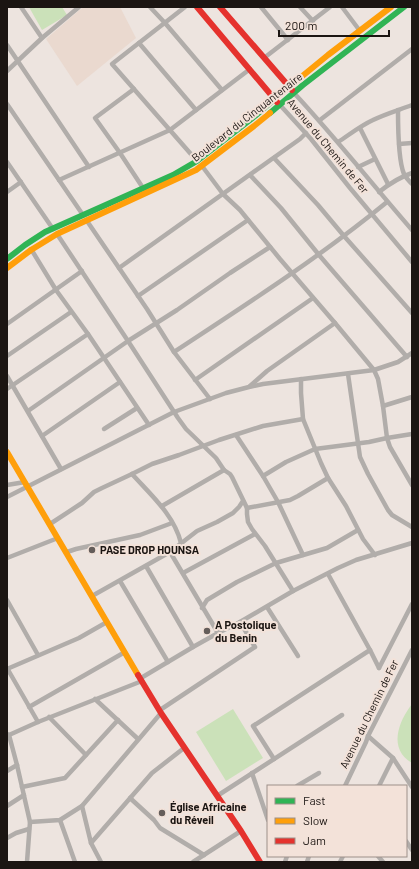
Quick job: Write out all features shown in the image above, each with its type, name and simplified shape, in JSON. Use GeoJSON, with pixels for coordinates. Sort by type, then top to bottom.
{"type":"FeatureCollection","features":[{"type":"Feature","properties":{"kind":"main road","name":"Avenue du Chemin de Fer"},"geometry":{"type":"LineString","coordinates":[[197,7],[280,105]]}},
{"type":"Feature","properties":{"kind":"main road"},"geometry":{"type":"LineString","coordinates":[[220,7],[294,93]]}},
{"type":"Feature","properties":{"kind":"main road","name":"Boulevard du Cinquantenaire"},"geometry":{"type":"LineString","coordinates":[[7,268],[55,232],[83,215],[200,164],[232,134],[289,87],[391,7]]}},
{"type":"Feature","properties":{"kind":"main road","name":"Boulevard du Cinquantenaire"},"geometry":{"type":"LineString","coordinates":[[7,259],[45,232],[55,232],[87,221],[186,175],[249,130],[404,7]]}},
{"type":"Feature","properties":{"kind":"main road"},"geometry":{"type":"LineString","coordinates":[[7,452],[160,711],[241,831],[260,862]]}},
{"type":"Feature","properties":{"kind":"street"},"geometry":{"type":"LineString","coordinates":[[21,7],[42,38]]}},
{"type":"Feature","properties":{"kind":"street"},"geometry":{"type":"LineString","coordinates":[[7,71],[42,38],[79,7]]}},
{"type":"Feature","properties":{"kind":"street"},"geometry":{"type":"LineString","coordinates":[[150,7],[222,90]]}},
{"type":"Feature","properties":{"kind":"street"},"geometry":{"type":"LineString","coordinates":[[185,7],[112,64],[200,164],[223,194],[240,210],[374,370],[378,379],[387,438],[390,447],[412,485]]}},
{"type":"Feature","properties":{"kind":"street"},"geometry":{"type":"LineString","coordinates":[[261,7],[288,40]]}},
{"type":"Feature","properties":{"kind":"street"},"geometry":{"type":"LineString","coordinates":[[300,7],[313,21]]}},
{"type":"Feature","properties":{"kind":"street"},"geometry":{"type":"LineString","coordinates":[[264,58],[330,7]]}},
{"type":"Feature","properties":{"kind":"street"},"geometry":{"type":"LineString","coordinates":[[342,7],[360,31]]}},
{"type":"Feature","properties":{"kind":"street"},"geometry":{"type":"LineString","coordinates":[[139,43],[196,110]]}},
{"type":"Feature","properties":{"kind":"street"},"geometry":{"type":"LineString","coordinates":[[7,44],[89,167]]}},
{"type":"Feature","properties":{"kind":"street"},"geometry":{"type":"LineString","coordinates":[[320,120],[412,49]]}},
{"type":"Feature","properties":{"kind":"street"},"geometry":{"type":"LineString","coordinates":[[59,180],[170,130],[250,69]]}},
{"type":"Feature","properties":{"kind":"street"},"geometry":{"type":"LineString","coordinates":[[134,89],[94,118],[120,153],[142,188]]}},
{"type":"Feature","properties":{"kind":"street","name":"Avenue du Chemin de Fer"},"geometry":{"type":"LineString","coordinates":[[294,93],[320,120],[387,202],[412,230]]}},
{"type":"Feature","properties":{"kind":"street"},"geometry":{"type":"LineString","coordinates":[[7,104],[83,215]]}},
{"type":"Feature","properties":{"kind":"street","name":"Avenue du Chemin de Fer"},"geometry":{"type":"LineString","coordinates":[[280,105],[306,133],[412,262]]}},
{"type":"Feature","properties":{"kind":"street"},"geometry":{"type":"LineString","coordinates":[[338,142],[373,120],[412,105]]}},
{"type":"Feature","properties":{"kind":"street"},"geometry":{"type":"LineString","coordinates":[[398,110],[401,160],[404,175],[412,184]]}},
{"type":"Feature","properties":{"kind":"street"},"geometry":{"type":"LineString","coordinates":[[360,128],[388,184]]}},
{"type":"Feature","properties":{"kind":"street"},"geometry":{"type":"LineString","coordinates":[[120,268],[274,158],[306,133]]}},
{"type":"Feature","properties":{"kind":"street"},"geometry":{"type":"LineString","coordinates":[[399,144],[412,143]]}},
{"type":"Feature","properties":{"kind":"street"},"geometry":{"type":"LineString","coordinates":[[274,158],[318,205],[412,313]]}},
{"type":"Feature","properties":{"kind":"street"},"geometry":{"type":"LineString","coordinates":[[358,167],[376,160]]}},
{"type":"Feature","properties":{"kind":"street"},"geometry":{"type":"LineString","coordinates":[[7,162],[82,271],[93,290],[186,429],[216,458],[224,470],[230,474],[247,508],[248,522],[293,591]]}},
{"type":"Feature","properties":{"kind":"street"},"geometry":{"type":"LineString","coordinates":[[379,192],[388,184],[404,175],[412,173]]}},
{"type":"Feature","properties":{"kind":"street"},"geometry":{"type":"LineString","coordinates":[[250,175],[281,208],[319,255],[407,357]]}},
{"type":"Feature","properties":{"kind":"street"},"geometry":{"type":"LineString","coordinates":[[7,192],[21,182]]}},
{"type":"Feature","properties":{"kind":"street"},"geometry":{"type":"LineString","coordinates":[[174,352],[319,255],[387,202]]}},
{"type":"Feature","properties":{"kind":"street"},"geometry":{"type":"LineString","coordinates":[[138,296],[248,220]]}},
{"type":"Feature","properties":{"kind":"street"},"geometry":{"type":"LineString","coordinates":[[87,221],[120,268],[174,352],[210,399]]}},
{"type":"Feature","properties":{"kind":"street"},"geometry":{"type":"LineString","coordinates":[[28,411],[128,341],[270,247]]}},
{"type":"Feature","properties":{"kind":"street"},"geometry":{"type":"LineString","coordinates":[[31,250],[56,290],[88,334],[149,425]]}},
{"type":"Feature","properties":{"kind":"street"},"geometry":{"type":"LineString","coordinates":[[7,324],[82,271]]}},
{"type":"Feature","properties":{"kind":"street"},"geometry":{"type":"LineString","coordinates":[[194,380],[313,298]]}},
{"type":"Feature","properties":{"kind":"street"},"geometry":{"type":"LineString","coordinates":[[7,356],[72,312]]}},
{"type":"Feature","properties":{"kind":"street"},"geometry":{"type":"LineString","coordinates":[[249,387],[267,371],[335,323]]}},
{"type":"Feature","properties":{"kind":"street"},"geometry":{"type":"LineString","coordinates":[[7,389],[88,334]]}},
{"type":"Feature","properties":{"kind":"street"},"geometry":{"type":"LineString","coordinates":[[7,497],[26,484],[62,469],[174,412],[210,399],[249,387],[374,370],[398,362],[412,353]]}},
{"type":"Feature","properties":{"kind":"street"},"geometry":{"type":"LineString","coordinates":[[348,374],[360,457],[388,510],[392,515],[412,527]]}},
{"type":"Feature","properties":{"kind":"street"},"geometry":{"type":"LineString","coordinates":[[7,376],[62,469]]}},
{"type":"Feature","properties":{"kind":"street"},"geometry":{"type":"LineString","coordinates":[[301,379],[303,419],[315,449],[328,478],[346,506],[363,539],[375,555]]}},
{"type":"Feature","properties":{"kind":"street"},"geometry":{"type":"LineString","coordinates":[[42,436],[120,382]]}},
{"type":"Feature","properties":{"kind":"street"},"geometry":{"type":"LineString","coordinates":[[383,406],[412,397]]}},
{"type":"Feature","properties":{"kind":"street"},"geometry":{"type":"LineString","coordinates":[[104,429],[137,408]]}},
{"type":"Feature","properties":{"kind":"street"},"geometry":{"type":"LineString","coordinates":[[50,524],[82,503],[94,492],[152,464],[263,426],[303,419]]}},
{"type":"Feature","properties":{"kind":"street"},"geometry":{"type":"LineString","coordinates":[[263,476],[286,462],[315,449],[358,444],[412,434]]}},
{"type":"Feature","properties":{"kind":"street"},"geometry":{"type":"LineString","coordinates":[[236,435],[278,502],[303,555]]}},
{"type":"Feature","properties":{"kind":"street"},"geometry":{"type":"LineString","coordinates":[[162,506],[224,470]]}},
{"type":"Feature","properties":{"kind":"street"},"geometry":{"type":"LineString","coordinates":[[132,474],[162,506],[178,533],[181,543]]}},
{"type":"Feature","properties":{"kind":"street"},"geometry":{"type":"LineString","coordinates":[[247,508],[284,502],[294,498],[328,478]]}},
{"type":"Feature","properties":{"kind":"street"},"geometry":{"type":"LineString","coordinates":[[7,485],[26,484]]}},
{"type":"Feature","properties":{"kind":"street"},"geometry":{"type":"LineString","coordinates":[[92,596],[170,552],[197,531],[233,513],[240,507],[243,500]]}},
{"type":"Feature","properties":{"kind":"street"},"geometry":{"type":"LineString","coordinates":[[67,552],[140,535],[172,523]]}},
{"type":"Feature","properties":{"kind":"street"},"geometry":{"type":"LineString","coordinates":[[202,608],[207,600],[237,582],[276,563],[327,548],[358,530]]}},
{"type":"Feature","properties":{"kind":"street"},"geometry":{"type":"LineString","coordinates":[[183,573],[255,534]]}},
{"type":"Feature","properties":{"kind":"street"},"geometry":{"type":"LineString","coordinates":[[7,558],[58,538]]}},
{"type":"Feature","properties":{"kind":"street"},"geometry":{"type":"LineString","coordinates":[[27,862],[30,822],[17,765],[8,734],[142,679],[193,647],[267,607],[293,591],[338,568],[356,560],[412,543]]}},
{"type":"Feature","properties":{"kind":"street"},"geometry":{"type":"LineString","coordinates":[[170,552],[218,633]]}},
{"type":"Feature","properties":{"kind":"street"},"geometry":{"type":"LineString","coordinates":[[146,566],[193,647]]}},
{"type":"Feature","properties":{"kind":"street"},"geometry":{"type":"LineString","coordinates":[[274,759],[253,726],[370,650],[328,574]]}},
{"type":"Feature","properties":{"kind":"street"},"geometry":{"type":"LineString","coordinates":[[120,581],[168,662]]}},
{"type":"Feature","properties":{"kind":"street"},"geometry":{"type":"LineString","coordinates":[[7,600],[38,655]]}},
{"type":"Feature","properties":{"kind":"street","name":"Avenue du Chemin de Fer"},"geometry":{"type":"LineString","coordinates":[[370,650],[379,668],[412,604]]}},
{"type":"Feature","properties":{"kind":"street"},"geometry":{"type":"LineString","coordinates":[[267,607],[298,656]]}},
{"type":"Feature","properties":{"kind":"street"},"geometry":{"type":"LineString","coordinates":[[38,722],[7,669],[79,638],[107,622]]}},
{"type":"Feature","properties":{"kind":"street"},"geometry":{"type":"LineString","coordinates":[[30,822],[60,820],[82,806],[160,711],[255,647],[240,622]]}},
{"type":"Feature","properties":{"kind":"street","name":"Avenue du Chemin de Fer"},"geometry":{"type":"LineString","coordinates":[[344,785],[412,650]]}},
{"type":"Feature","properties":{"kind":"street"},"geometry":{"type":"LineString","coordinates":[[30,707],[125,652]]}},
{"type":"Feature","properties":{"kind":"street"},"geometry":{"type":"LineString","coordinates":[[95,699],[138,739]]}},
{"type":"Feature","properties":{"kind":"street"},"geometry":{"type":"LineString","coordinates":[[217,796],[342,715]]}},
{"type":"Feature","properties":{"kind":"street"},"geometry":{"type":"LineString","coordinates":[[49,717],[86,755]]}},
{"type":"Feature","properties":{"kind":"street"},"geometry":{"type":"LineString","coordinates":[[22,787],[65,778],[118,720]]}},
{"type":"Feature","properties":{"kind":"street"},"geometry":{"type":"LineString","coordinates":[[368,736],[393,758],[412,786]]}},
{"type":"Feature","properties":{"kind":"street"},"geometry":{"type":"LineString","coordinates":[[91,842],[152,773],[184,748]]}},
{"type":"Feature","properties":{"kind":"street"},"geometry":{"type":"LineString","coordinates":[[380,785],[393,758]]}},
{"type":"Feature","properties":{"kind":"street"},"geometry":{"type":"LineString","coordinates":[[7,771],[17,765]]}},
{"type":"Feature","properties":{"kind":"street"},"geometry":{"type":"LineString","coordinates":[[252,773],[267,817]]}},
{"type":"Feature","properties":{"kind":"street"},"geometry":{"type":"LineString","coordinates":[[299,785],[319,773]]}},
{"type":"Feature","properties":{"kind":"street"},"geometry":{"type":"LineString","coordinates":[[7,806],[24,796]]}},
{"type":"Feature","properties":{"kind":"street"},"geometry":{"type":"LineString","coordinates":[[130,798],[154,820],[160,828],[204,854]]}},
{"type":"Feature","properties":{"kind":"street"},"geometry":{"type":"LineString","coordinates":[[263,806],[267,804]]}},
{"type":"Feature","properties":{"kind":"street"},"geometry":{"type":"LineString","coordinates":[[82,806],[91,842],[100,862]]}},
{"type":"Feature","properties":{"kind":"street"},"geometry":{"type":"LineString","coordinates":[[60,820],[75,862]]}},
{"type":"Feature","properties":{"kind":"street"},"geometry":{"type":"LineString","coordinates":[[7,838],[16,833],[29,829]]}},
{"type":"Feature","properties":{"kind":"street"},"geometry":{"type":"LineString","coordinates":[[193,862],[199,860],[204,854],[241,831]]}},
{"type":"Feature","properties":{"kind":"shaded area"},"geometry":{"type":"Polygon","coordinates":[[[83,7],[120,7],[136,38],[77,86],[46,39],[83,7]]]}},
{"type":"Feature","properties":{"kind":"green space"},"geometry":{"type":"Polygon","coordinates":[[[29,7],[62,7],[67,15],[42,30],[29,7]]]}},
{"type":"Feature","properties":{"kind":"green space"},"geometry":{"type":"Polygon","coordinates":[[[412,704],[412,763],[400,750],[398,735],[403,719],[412,704]]]}},
{"type":"Feature","properties":{"kind":"green space"},"geometry":{"type":"Polygon","coordinates":[[[233,709],[263,758],[226,781],[196,732],[233,709]]]}},
{"type":"Feature","properties":{"kind":"traffic: fast"},"geometry":{"type":"LineString","coordinates":[[270,113],[303,85],[404,7]]}},
{"type":"Feature","properties":{"kind":"traffic: fast"},"geometry":{"type":"LineString","coordinates":[[7,259],[45,232],[173,175],[197,161],[255,116],[278,96]]}},
{"type":"Feature","properties":{"kind":"traffic: slow"},"geometry":{"type":"LineString","coordinates":[[278,96],[328,55],[391,7]]}},
{"type":"Feature","properties":{"kind":"traffic: slow"},"geometry":{"type":"LineString","coordinates":[[7,268],[31,250],[57,234],[196,170],[270,113]]}},
{"type":"Feature","properties":{"kind":"traffic: slow"},"geometry":{"type":"LineString","coordinates":[[7,452],[138,675]]}},
{"type":"Feature","properties":{"kind":"traffic: jam"},"geometry":{"type":"LineString","coordinates":[[197,7],[277,102]]}},
{"type":"Feature","properties":{"kind":"traffic: jam"},"geometry":{"type":"LineString","coordinates":[[220,7],[292,90]]}},
{"type":"Feature","properties":{"kind":"traffic: jam"},"geometry":{"type":"LineString","coordinates":[[138,675],[161,713],[241,831],[260,862]]}},
{"type":"Feature","properties":{"kind":"place","name":"PASE DROP HOUNSA"},"geometry":{"type":"Point","coordinates":[92,550]}},
{"type":"Feature","properties":{"kind":"place","name":"A Postolique du Benin"},"geometry":{"type":"Point","coordinates":[207,631]}},
{"type":"Feature","properties":{"kind":"place","name":"Église Africaine du Réveil"},"geometry":{"type":"Point","coordinates":[162,813]}}]}
